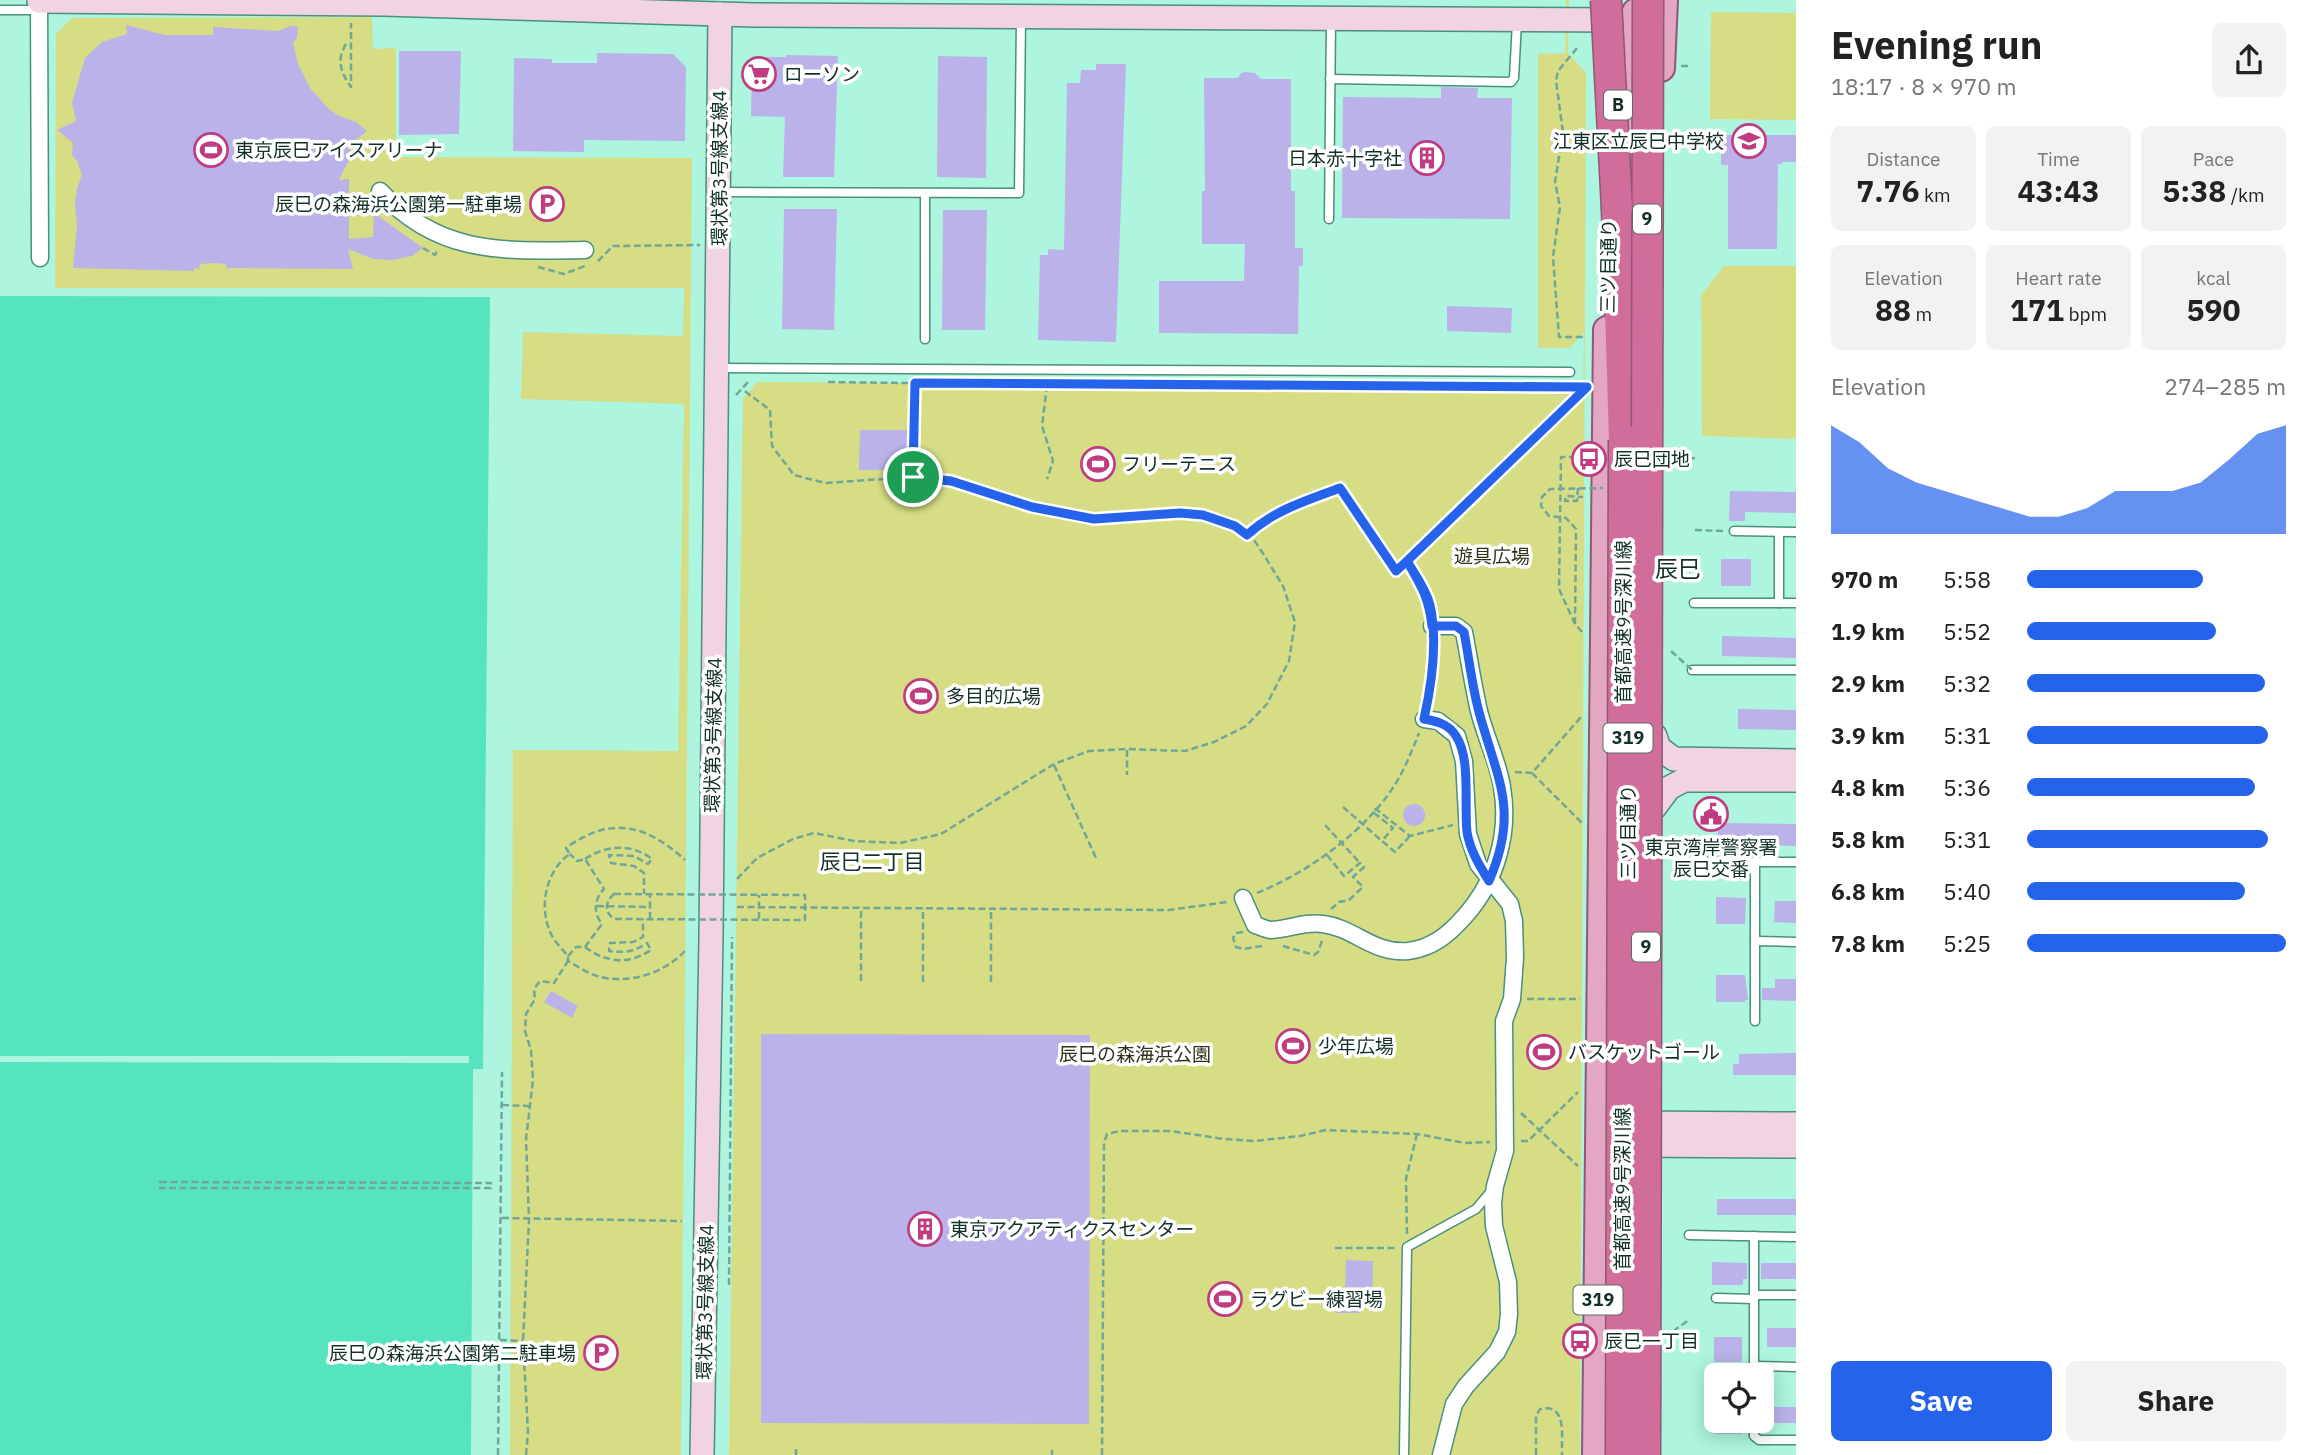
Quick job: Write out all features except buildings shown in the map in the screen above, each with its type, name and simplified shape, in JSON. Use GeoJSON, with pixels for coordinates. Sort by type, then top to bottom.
{"type":"FeatureCollection","features":[{"type":"Feature","properties":{"kind":"highway","name":"B"},"geometry":{"type":"LineString","coordinates":[[1617,209],[1632,6]]}},
{"type":"Feature","properties":{"kind":"highway","name":"首都高速9号深川線"},"geometry":{"type":"LineString","coordinates":[[1632,6],[1646,439],[1645,1455]]}},
{"type":"Feature","properties":{"kind":"highway","name":"首都高速9号深川線"},"geometry":{"type":"LineString","coordinates":[[1617,209],[1624,440],[1621,1455]]}},
{"type":"Feature","properties":{"kind":"main road"},"geometry":{"type":"LineString","coordinates":[[1632,6],[1658,145],[1655,807],[1641,1134],[1650,1455]]}},
{"type":"Feature","properties":{"kind":"main road","name":"三ツ目通り"},"geometry":{"type":"LineString","coordinates":[[1596,1455],[1600,1134],[1632,6]]}},
{"type":"Feature","properties":{"kind":"main road","name":"三ツ目通り"},"geometry":{"type":"LineString","coordinates":[[1627,1455],[1641,1134],[1628,115],[1632,6]]}},
{"type":"Feature","properties":{"kind":"street"},"geometry":{"type":"LineString","coordinates":[[40,258],[39,4],[383,4],[720,14],[1517,20],[1632,6]]}},
{"type":"Feature","properties":{"kind":"street","name":"環状第3号線支線4"},"geometry":{"type":"LineString","coordinates":[[702,1455],[720,14]]}},
{"type":"Feature","properties":{"kind":"street"},"geometry":{"type":"LineString","coordinates":[[380,191],[409,218],[464,244],[502,251],[585,250]]}},
{"type":"Feature","properties":{"kind":"street"},"geometry":{"type":"LineString","coordinates":[[1243,898],[1255,925],[1269,930],[1303,923],[1324,924],[1346,930],[1366,943],[1388,951],[1409,951],[1433,945],[1454,929],[1472,908],[1498,861],[1504,835],[1502,786],[1479,713],[1464,632],[1456,626],[1432,626]]}},
{"type":"Feature","properties":{"kind":"street"},"geometry":{"type":"LineString","coordinates":[[1424,719],[1438,721],[1457,736],[1464,761],[1467,821],[1473,852],[1489,881],[1510,904],[1516,958],[1512,999],[1504,1021],[1505,1141],[1502,1167],[1495,1186],[1494,1226],[1508,1282],[1507,1332],[1497,1352],[1466,1386],[1454,1404],[1441,1455]]}},
{"type":"Feature","properties":{"kind":"street"},"geometry":{"type":"LineString","coordinates":[[1655,736],[1660,748],[1674,759],[1796,761]]}},
{"type":"Feature","properties":{"kind":"street"},"geometry":{"type":"LineString","coordinates":[[1655,807],[1669,788],[1684,780],[1796,780]]}},
{"type":"Feature","properties":{"kind":"street"},"geometry":{"type":"LineString","coordinates":[[1600,1134],[1796,1124]]}},
{"type":"Feature","properties":{"kind":"street"},"geometry":{"type":"LineString","coordinates":[[1641,1134],[1796,1146]]}},
{"type":"Feature","properties":{"kind":"lane"},"geometry":{"type":"LineString","coordinates":[[0,10],[39,4]]}},
{"type":"Feature","properties":{"kind":"lane"},"geometry":{"type":"LineString","coordinates":[[719,192],[1019,193],[1021,18]]}},
{"type":"Feature","properties":{"kind":"lane"},"geometry":{"type":"LineString","coordinates":[[1329,219],[1331,19]]}},
{"type":"Feature","properties":{"kind":"lane"},"geometry":{"type":"LineString","coordinates":[[1330,79],[1511,82],[1514,78],[1517,20]]}},
{"type":"Feature","properties":{"kind":"lane"},"geometry":{"type":"LineString","coordinates":[[925,194],[925,339]]}},
{"type":"Feature","properties":{"kind":"lane"},"geometry":{"type":"LineString","coordinates":[[717,368],[1570,372]]}},
{"type":"Feature","properties":{"kind":"lane"},"geometry":{"type":"LineString","coordinates":[[1734,531],[1796,532]]}},
{"type":"Feature","properties":{"kind":"lane"},"geometry":{"type":"LineString","coordinates":[[1779,532],[1779,603]]}},
{"type":"Feature","properties":{"kind":"lane"},"geometry":{"type":"LineString","coordinates":[[1694,603],[1796,603]]}},
{"type":"Feature","properties":{"kind":"lane"},"geometry":{"type":"LineString","coordinates":[[1692,670],[1796,670]]}},
{"type":"Feature","properties":{"kind":"lane"},"geometry":{"type":"LineString","coordinates":[[1700,862],[1796,862]]}},
{"type":"Feature","properties":{"kind":"lane"},"geometry":{"type":"LineString","coordinates":[[1755,862],[1755,1021]]}},
{"type":"Feature","properties":{"kind":"lane"},"geometry":{"type":"LineString","coordinates":[[1755,941],[1796,942]]}},
{"type":"Feature","properties":{"kind":"lane"},"geometry":{"type":"LineString","coordinates":[[1404,1455],[1407,1247],[1476,1209],[1495,1186]]}},
{"type":"Feature","properties":{"kind":"lane"},"geometry":{"type":"LineString","coordinates":[[1689,1235],[1796,1237]]}},
{"type":"Feature","properties":{"kind":"lane"},"geometry":{"type":"LineString","coordinates":[[1754,1236],[1754,1363]]}},
{"type":"Feature","properties":{"kind":"lane"},"geometry":{"type":"LineString","coordinates":[[1716,1298],[1796,1295]]}},
{"type":"Feature","properties":{"kind":"lane"},"geometry":{"type":"LineString","coordinates":[[1774,1369],[1796,1367]]}},
{"type":"Feature","properties":{"kind":"lane"},"geometry":{"type":"LineString","coordinates":[[1754,1433],[1759,1440],[1796,1440]]}},
{"type":"Feature","properties":{"kind":"path"},"geometry":{"type":"LineString","coordinates":[[346,44],[340,62],[342,75],[351,87],[351,15]]}},
{"type":"Feature","properties":{"kind":"path"},"geometry":{"type":"LineString","coordinates":[[1577,48],[1558,71],[1556,81],[1563,132],[1555,170],[1559,207],[1553,257],[1559,337],[1587,337]]}},
{"type":"Feature","properties":{"kind":"path"},"geometry":{"type":"LineString","coordinates":[[733,395],[749,381],[762,381]]}},
{"type":"Feature","properties":{"kind":"path"},"geometry":{"type":"LineString","coordinates":[[818,382],[1587,387],[1396,571],[1340,488],[1263,520],[1247,535]]}},
{"type":"Feature","properties":{"kind":"path"},"geometry":{"type":"LineString","coordinates":[[913,477],[915,383]]}},
{"type":"Feature","properties":{"kind":"path"},"geometry":{"type":"LineString","coordinates":[[1047,385],[1042,426],[1053,461],[1047,479]]}},
{"type":"Feature","properties":{"kind":"path"},"geometry":{"type":"LineString","coordinates":[[737,879],[757,858],[793,839],[814,833],[854,841],[900,843],[941,834],[1054,764],[1088,751],[1185,751],[1214,742],[1246,726],[1267,704],[1289,661],[1295,622],[1283,586],[1254,540],[1235,526],[1203,515],[1180,513],[1094,519],[1032,507],[951,481],[913,477],[825,483],[794,475],[772,446],[770,410],[742,389]]}},
{"type":"Feature","properties":{"kind":"path"},"geometry":{"type":"LineString","coordinates":[[1585,634],[1575,624],[1559,589],[1561,457],[1587,457]]}},
{"type":"Feature","properties":{"kind":"path"},"geometry":{"type":"LineString","coordinates":[[1578,488],[1577,501],[1565,501],[1566,496],[1576,496],[1587,497]]}},
{"type":"Feature","properties":{"kind":"path"},"geometry":{"type":"LineString","coordinates":[[1695,530],[1734,531]]}},
{"type":"Feature","properties":{"kind":"path"},"geometry":{"type":"LineString","coordinates":[[737,907],[1169,910],[1210,906],[1243,898],[1288,880],[1341,843],[1374,811],[1390,791],[1408,760],[1424,719],[1430,692],[1430,604],[1407,561]]}},
{"type":"Feature","properties":{"kind":"path"},"geometry":{"type":"LineString","coordinates":[[1532,773],[1585,712]]}},
{"type":"Feature","properties":{"kind":"path"},"geometry":{"type":"LineString","coordinates":[[1127,749],[1127,775]]}},
{"type":"Feature","properties":{"kind":"path"},"geometry":{"type":"LineString","coordinates":[[1054,764],[1096,858]]}},
{"type":"Feature","properties":{"kind":"path"},"geometry":{"type":"LineString","coordinates":[[1498,772],[1532,773],[1584,826]]}},
{"type":"Feature","properties":{"kind":"path"},"geometry":{"type":"LineString","coordinates":[[1343,807],[1395,852],[1410,836],[1467,821]]}},
{"type":"Feature","properties":{"kind":"path"},"geometry":{"type":"LineString","coordinates":[[1374,811],[1410,836]]}},
{"type":"Feature","properties":{"kind":"path"},"geometry":{"type":"LineString","coordinates":[[1374,811],[1394,828],[1382,841]]}},
{"type":"Feature","properties":{"kind":"path"},"geometry":{"type":"LineString","coordinates":[[1325,825],[1360,863]]}},
{"type":"Feature","properties":{"kind":"path"},"geometry":{"type":"LineString","coordinates":[[644,894],[644,873],[634,866],[611,863],[609,855],[634,856],[648,864],[652,859],[645,853],[612,848],[595,852],[577,861],[566,848],[582,836],[610,827],[632,829],[652,834],[685,860]]}},
{"type":"Feature","properties":{"kind":"path"},"geometry":{"type":"LineString","coordinates":[[570,854],[560,860],[552,873],[547,887],[546,917],[551,933],[568,958],[597,976],[625,980],[652,973],[674,961],[685,951]]}},
{"type":"Feature","properties":{"kind":"path"},"geometry":{"type":"LineString","coordinates":[[585,859],[604,889],[596,906],[598,920],[602,924],[585,947]]}},
{"type":"Feature","properties":{"kind":"path"},"geometry":{"type":"LineString","coordinates":[[614,894],[650,894],[805,895],[805,920],[614,919],[609,915],[607,904],[614,894]]}},
{"type":"Feature","properties":{"kind":"path"},"geometry":{"type":"LineString","coordinates":[[650,894],[650,919]]}},
{"type":"Feature","properties":{"kind":"path"},"geometry":{"type":"LineString","coordinates":[[759,920],[760,895]]}},
{"type":"Feature","properties":{"kind":"path"},"geometry":{"type":"LineString","coordinates":[[596,906],[650,907]]}},
{"type":"Feature","properties":{"kind":"path"},"geometry":{"type":"LineString","coordinates":[[861,908],[861,981]]}},
{"type":"Feature","properties":{"kind":"path"},"geometry":{"type":"LineString","coordinates":[[923,908],[923,982]]}},
{"type":"Feature","properties":{"kind":"path"},"geometry":{"type":"LineString","coordinates":[[991,908],[991,982]]}},
{"type":"Feature","properties":{"kind":"path"},"geometry":{"type":"LineString","coordinates":[[526,1455],[528,1432],[523,1341],[529,1220],[526,1139],[533,1080],[531,1050],[525,1031],[526,1014],[535,999],[534,989],[540,981],[554,983],[576,947],[585,947],[606,959],[625,960],[642,956],[651,950],[647,943],[623,953],[609,951],[610,943],[633,942],[643,937],[643,919]]}},
{"type":"Feature","properties":{"kind":"path"},"geometry":{"type":"LineString","coordinates":[[729,1285],[732,937]]}},
{"type":"Feature","properties":{"kind":"path"},"geometry":{"type":"LineString","coordinates":[[1512,999],[1584,999]]}},
{"type":"Feature","properties":{"kind":"path"},"geometry":{"type":"LineString","coordinates":[[498,1455],[502,1072]]}},
{"type":"Feature","properties":{"kind":"path"},"geometry":{"type":"LineString","coordinates":[[1102,1455],[1104,1143],[1107,1134],[1120,1131],[1171,1131],[1254,1141],[1326,1130],[1417,1134],[1465,1143],[1528,1141],[1583,1087]]}},
{"type":"Feature","properties":{"kind":"path"},"geometry":{"type":"LineString","coordinates":[[1505,1098],[1583,1170]]}},
{"type":"Feature","properties":{"kind":"path"},"geometry":{"type":"LineString","coordinates":[[502,1105],[529,1106]]}},
{"type":"Feature","properties":{"kind":"path"},"geometry":{"type":"LineString","coordinates":[[1335,1248],[1407,1247],[1406,1179],[1417,1134]]}},
{"type":"Feature","properties":{"kind":"path"},"geometry":{"type":"LineString","coordinates":[[160,1182],[491,1183],[491,1188],[160,1188],[160,1182]]}},
{"type":"Feature","properties":{"kind":"path"},"geometry":{"type":"LineString","coordinates":[[502,1218],[682,1221]]}},
{"type":"Feature","properties":{"kind":"path"},"geometry":{"type":"LineString","coordinates":[[500,1340],[523,1341]]}},
{"type":"Feature","properties":{"kind":"path"},"geometry":{"type":"LineString","coordinates":[[1536,1455],[1536,1416],[1540,1409],[1547,1408],[1555,1409],[1560,1416],[1562,1455]]}},
{"type":"Feature","properties":{"kind":"path"},"geometry":{"type":"LineString","coordinates":[[796,1449],[796,1455]]}},
{"type":"Feature","properties":{"kind":"green space","name":"辰巳の森海浜公園"},"geometry":{"type":"Polygon","coordinates":[[[1566,0],[1569,0],[1568,53],[1586,73],[1580,1455],[729,1455],[743,398],[758,382],[1571,387],[1583,398],[1584,333],[1569,348],[1538,348],[1538,54],[1565,53],[1566,0]]]}},
{"type":"Feature","properties":{"kind":"green space"},"geometry":{"type":"Polygon","coordinates":[[[1711,12],[1796,13],[1796,120],[1710,119],[1711,12]]]}},
{"type":"Feature","properties":{"kind":"green space"},"geometry":{"type":"Polygon","coordinates":[[[372,17],[373,49],[396,48],[396,157],[692,158],[681,1455],[510,1455],[513,750],[678,751],[684,404],[521,399],[523,332],[683,336],[684,288],[55,288],[56,34],[72,18],[372,17]]]}},
{"type":"Feature","properties":{"kind":"green space"},"geometry":{"type":"Polygon","coordinates":[[[1724,266],[1796,266],[1796,439],[1702,436],[1701,295],[1724,266]]]}},
{"type":"Feature","properties":{"kind":"shaded area"},"geometry":{"type":"Polygon","coordinates":[[[0,296],[490,297],[483,1069],[473,1069],[471,1455],[0,1455],[0,296]]]}},
{"type":"Feature","properties":{"kind":"pier"},"geometry":{"type":"Polygon","coordinates":[[[0,1056],[469,1056],[469,1063],[0,1062],[0,1056]]]}},
{"type":"Feature","properties":{"kind":"place","name":"ローソン"},"geometry":{"type":"Point","coordinates":[759,74]}},
{"type":"Feature","properties":{"kind":"place","name":"江東区立辰巳中学校"},"geometry":{"type":"Point","coordinates":[1749,141]}},
{"type":"Feature","properties":{"kind":"place","name":"東京辰巳アイスアリーナ"},"geometry":{"type":"Point","coordinates":[211,150]}},
{"type":"Feature","properties":{"kind":"place","name":"日本赤十字社"},"geometry":{"type":"Point","coordinates":[1427,158]}},
{"type":"Feature","properties":{"kind":"place","name":"辰巳の森海浜公園第一駐車場"},"geometry":{"type":"Point","coordinates":[547,204]}},
{"type":"Feature","properties":{"kind":"place","name":"辰巳団地"},"geometry":{"type":"Point","coordinates":[1589,459]}},
{"type":"Feature","properties":{"kind":"place","name":"フリーテニス"},"geometry":{"type":"Point","coordinates":[1098,464]}},
{"type":"Feature","properties":{"kind":"place","name":"多目的広場"},"geometry":{"type":"Point","coordinates":[921,696]}},
{"type":"Feature","properties":{"kind":"place","name":"東京湾岸警察署 辰巳交番"},"geometry":{"type":"Point","coordinates":[1711,814]}},
{"type":"Feature","properties":{"kind":"place","name":"少年広場"},"geometry":{"type":"Point","coordinates":[1293,1046]}},
{"type":"Feature","properties":{"kind":"place","name":"バスケットゴール"},"geometry":{"type":"Point","coordinates":[1544,1052]}},
{"type":"Feature","properties":{"kind":"place","name":"東京アクアティクスセンター"},"geometry":{"type":"Point","coordinates":[925,1229]}},
{"type":"Feature","properties":{"kind":"place","name":"ラグビー練習場"},"geometry":{"type":"Point","coordinates":[1225,1299]}},
{"type":"Feature","properties":{"kind":"place","name":"辰巳一丁目"},"geometry":{"type":"Point","coordinates":[1580,1341]}},
{"type":"Feature","properties":{"kind":"place","name":"辰巳の森海浜公園第二駐車場"},"geometry":{"type":"Point","coordinates":[601,1353]}},
{"type":"Feature","properties":{"kind":"district","name":"辰巳"},"geometry":{"type":"Point","coordinates":[1678,569]}},
{"type":"Feature","properties":{"kind":"district","name":"辰巳二丁目"},"geometry":{"type":"Point","coordinates":[872,862]}},
{"type":"Feature","properties":{"kind":"route"},"geometry":{"type":"LineString","coordinates":[[913,477],[915,383],[1587,387],[1407,561],[1424,590],[1430,604],[1432,626],[1456,626],[1464,632],[1479,713],[1502,786],[1504,835],[1498,861],[1489,881],[1478,864],[1468,834],[1464,761],[1457,736],[1438,721],[1424,719],[1430,692],[1433,655],[1430,604],[1407,561],[1396,571],[1340,488],[1263,520],[1247,535],[1235,526],[1203,515],[1180,513],[1094,519],[1032,507],[951,481],[913,477]]}},
{"type":"Feature","properties":{"kind":"park label","name":"遊具広場"},"geometry":{"type":"Point","coordinates":[1492,556]}}]}
